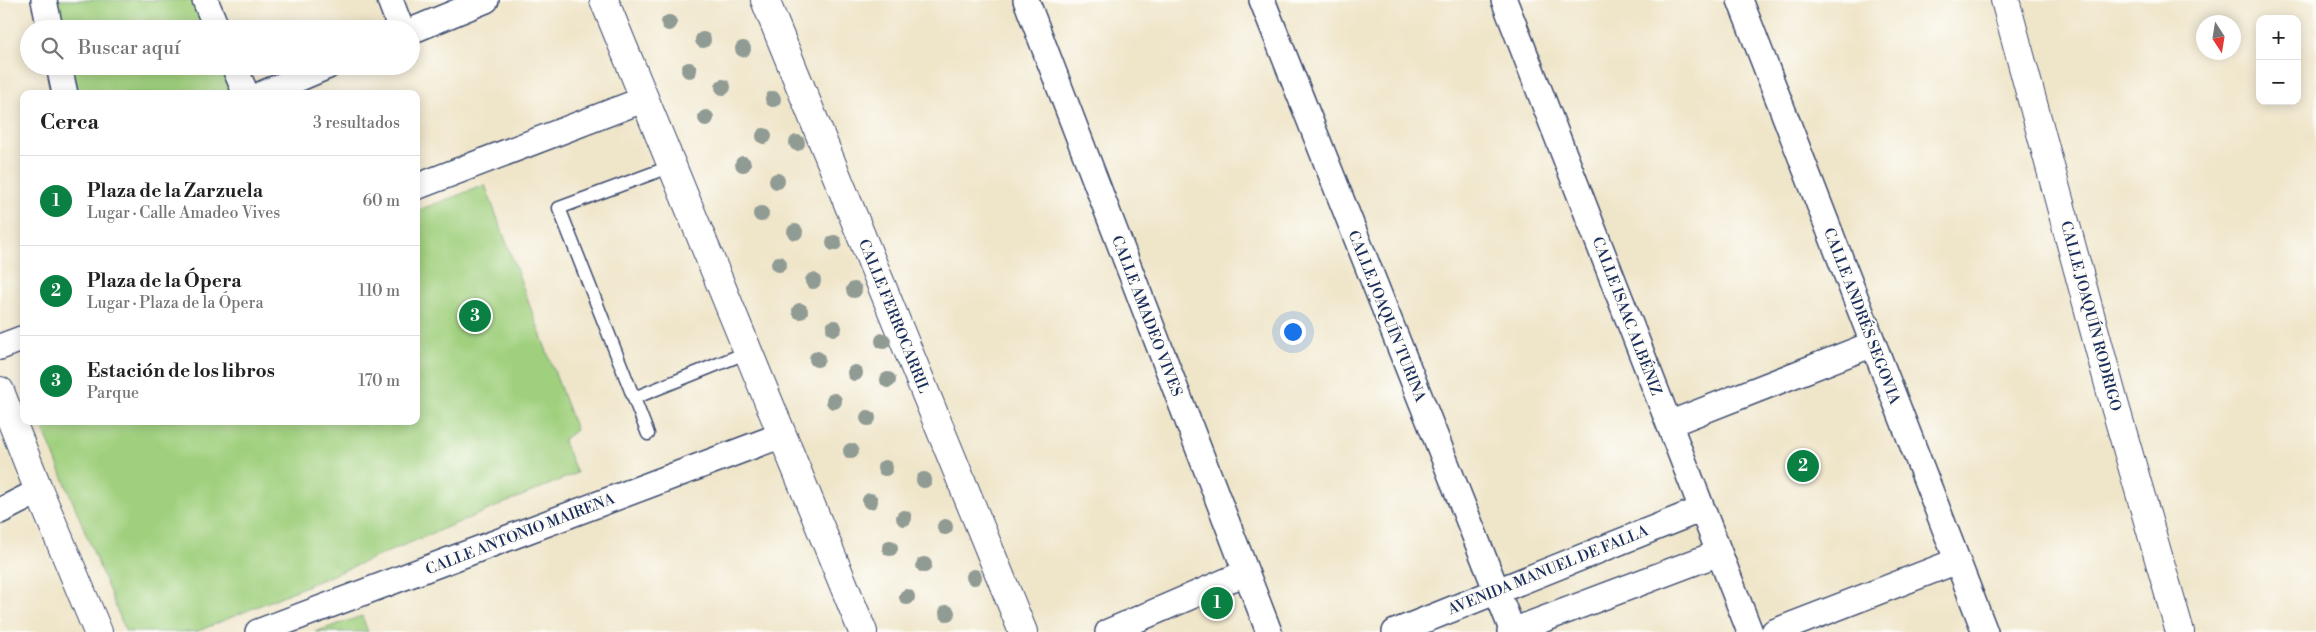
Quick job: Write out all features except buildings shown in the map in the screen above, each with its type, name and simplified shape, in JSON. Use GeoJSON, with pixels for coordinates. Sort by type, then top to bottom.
{"type":"FeatureCollection","features":[{"type":"Feature","properties":{"kind":"street"},"geometry":{"type":"LineString","coordinates":[[44,0],[48,20]]}},
{"type":"Feature","properties":{"kind":"street"},"geometry":{"type":"LineString","coordinates":[[205,0],[213,20]]}},
{"type":"Feature","properties":{"kind":"street"},"geometry":{"type":"LineString","coordinates":[[390,0],[398,20]]}},
{"type":"Feature","properties":{"kind":"street"},"geometry":{"type":"LineString","coordinates":[[420,27],[486,0]]}},
{"type":"Feature","properties":{"kind":"street"},"geometry":{"type":"LineString","coordinates":[[604,0],[863,632]]}},
{"type":"Feature","properties":{"kind":"street","name":"CALLE FERROCARRIL"},"geometry":{"type":"LineString","coordinates":[[765,0],[1023,632]]}},
{"type":"Feature","properties":{"kind":"street","name":"CALLE AMADEO VIVES"},"geometry":{"type":"LineString","coordinates":[[1026,0],[1269,632]]}},
{"type":"Feature","properties":{"kind":"street","name":"CALLE JOAQUÍN TURINA"},"geometry":{"type":"LineString","coordinates":[[1262,0],[1512,632]]}},
{"type":"Feature","properties":{"kind":"street","name":"CALLE ISAAC ALBÉNIZ"},"geometry":{"type":"LineString","coordinates":[[1504,0],[1750,632]]}},
{"type":"Feature","properties":{"kind":"street","name":"CALLE ANDRÉS SEGOVIA"},"geometry":{"type":"LineString","coordinates":[[1740,0],[1985,632]]}},
{"type":"Feature","properties":{"kind":"street","name":"CALLE JOAQUÍN RODRIGO"},"geometry":{"type":"LineString","coordinates":[[2006,0],[2114,403],[2180,632]]}},
{"type":"Feature","properties":{"kind":"street"},"geometry":{"type":"LineString","coordinates":[[61,75],[64,90]]}},
{"type":"Feature","properties":{"kind":"street"},"geometry":{"type":"LineString","coordinates":[[238,75],[244,90]]}},
{"type":"Feature","properties":{"kind":"street"},"geometry":{"type":"LineString","coordinates":[[271,90],[307,75]]}},
{"type":"Feature","properties":{"kind":"street"},"geometry":{"type":"LineString","coordinates":[[420,185],[645,99]]}},
{"type":"Feature","properties":{"kind":"street"},"geometry":{"type":"LineString","coordinates":[[0,347],[20,340]]}},
{"type":"Feature","properties":{"kind":"street"},"geometry":{"type":"LineString","coordinates":[[1669,424],[1873,344]]}},
{"type":"Feature","properties":{"kind":"street"},"geometry":{"type":"LineString","coordinates":[[0,391],[39,491],[98,632]]}},
{"type":"Feature","properties":{"kind":"street","name":"CALLE ANTONIO MAIRENA"},"geometry":{"type":"LineString","coordinates":[[258,632],[782,436]]}},
{"type":"Feature","properties":{"kind":"street"},"geometry":{"type":"LineString","coordinates":[[0,511],[39,491]]}},
{"type":"Feature","properties":{"kind":"street","name":"AVENIDA MANUEL DE FALLA"},"geometry":{"type":"LineString","coordinates":[[1395,632],[1702,508]]}},
{"type":"Feature","properties":{"kind":"street"},"geometry":{"type":"LineString","coordinates":[[1512,632],[1719,553]]}},
{"type":"Feature","properties":{"kind":"street"},"geometry":{"type":"LineString","coordinates":[[1774,632],[1957,561]]}},
{"type":"Feature","properties":{"kind":"street"},"geometry":{"type":"LineString","coordinates":[[1108,632],[1245,573]]}},
{"type":"Feature","properties":{"kind":"lane"},"geometry":{"type":"LineString","coordinates":[[648,434],[559,208],[672,166]]}},
{"type":"Feature","properties":{"kind":"lane"},"geometry":{"type":"LineString","coordinates":[[634,398],[748,352]]}},
{"type":"Feature","properties":{"kind":"green space"},"geometry":{"type":"Polygon","coordinates":[[[44,0],[205,0],[213,20],[48,20],[44,0]]]}},
{"type":"Feature","properties":{"kind":"green space"},"geometry":{"type":"Polygon","coordinates":[[[61,75],[238,75],[244,90],[64,90],[61,75]]]}},
{"type":"Feature","properties":{"kind":"green space"},"geometry":{"type":"Polygon","coordinates":[[[485,185],[576,430],[563,440],[577,473],[196,632],[126,632],[42,425],[420,425],[420,209],[485,185]]]}},
{"type":"Feature","properties":{"kind":"green space"},"geometry":{"type":"Polygon","coordinates":[[[362,616],[368,632],[315,632],[362,616]]]}},
{"type":"Feature","properties":{"kind":"place","name":"Estación de los libros"},"geometry":{"type":"Point","coordinates":[475,316]}},
{"type":"Feature","properties":{"kind":"place","name":"Plaza de la Ópera"},"geometry":{"type":"Point","coordinates":[1803,466]}},
{"type":"Feature","properties":{"kind":"place","name":"Plaza de la Zarzuela"},"geometry":{"type":"Point","coordinates":[1217,603]}}]}
